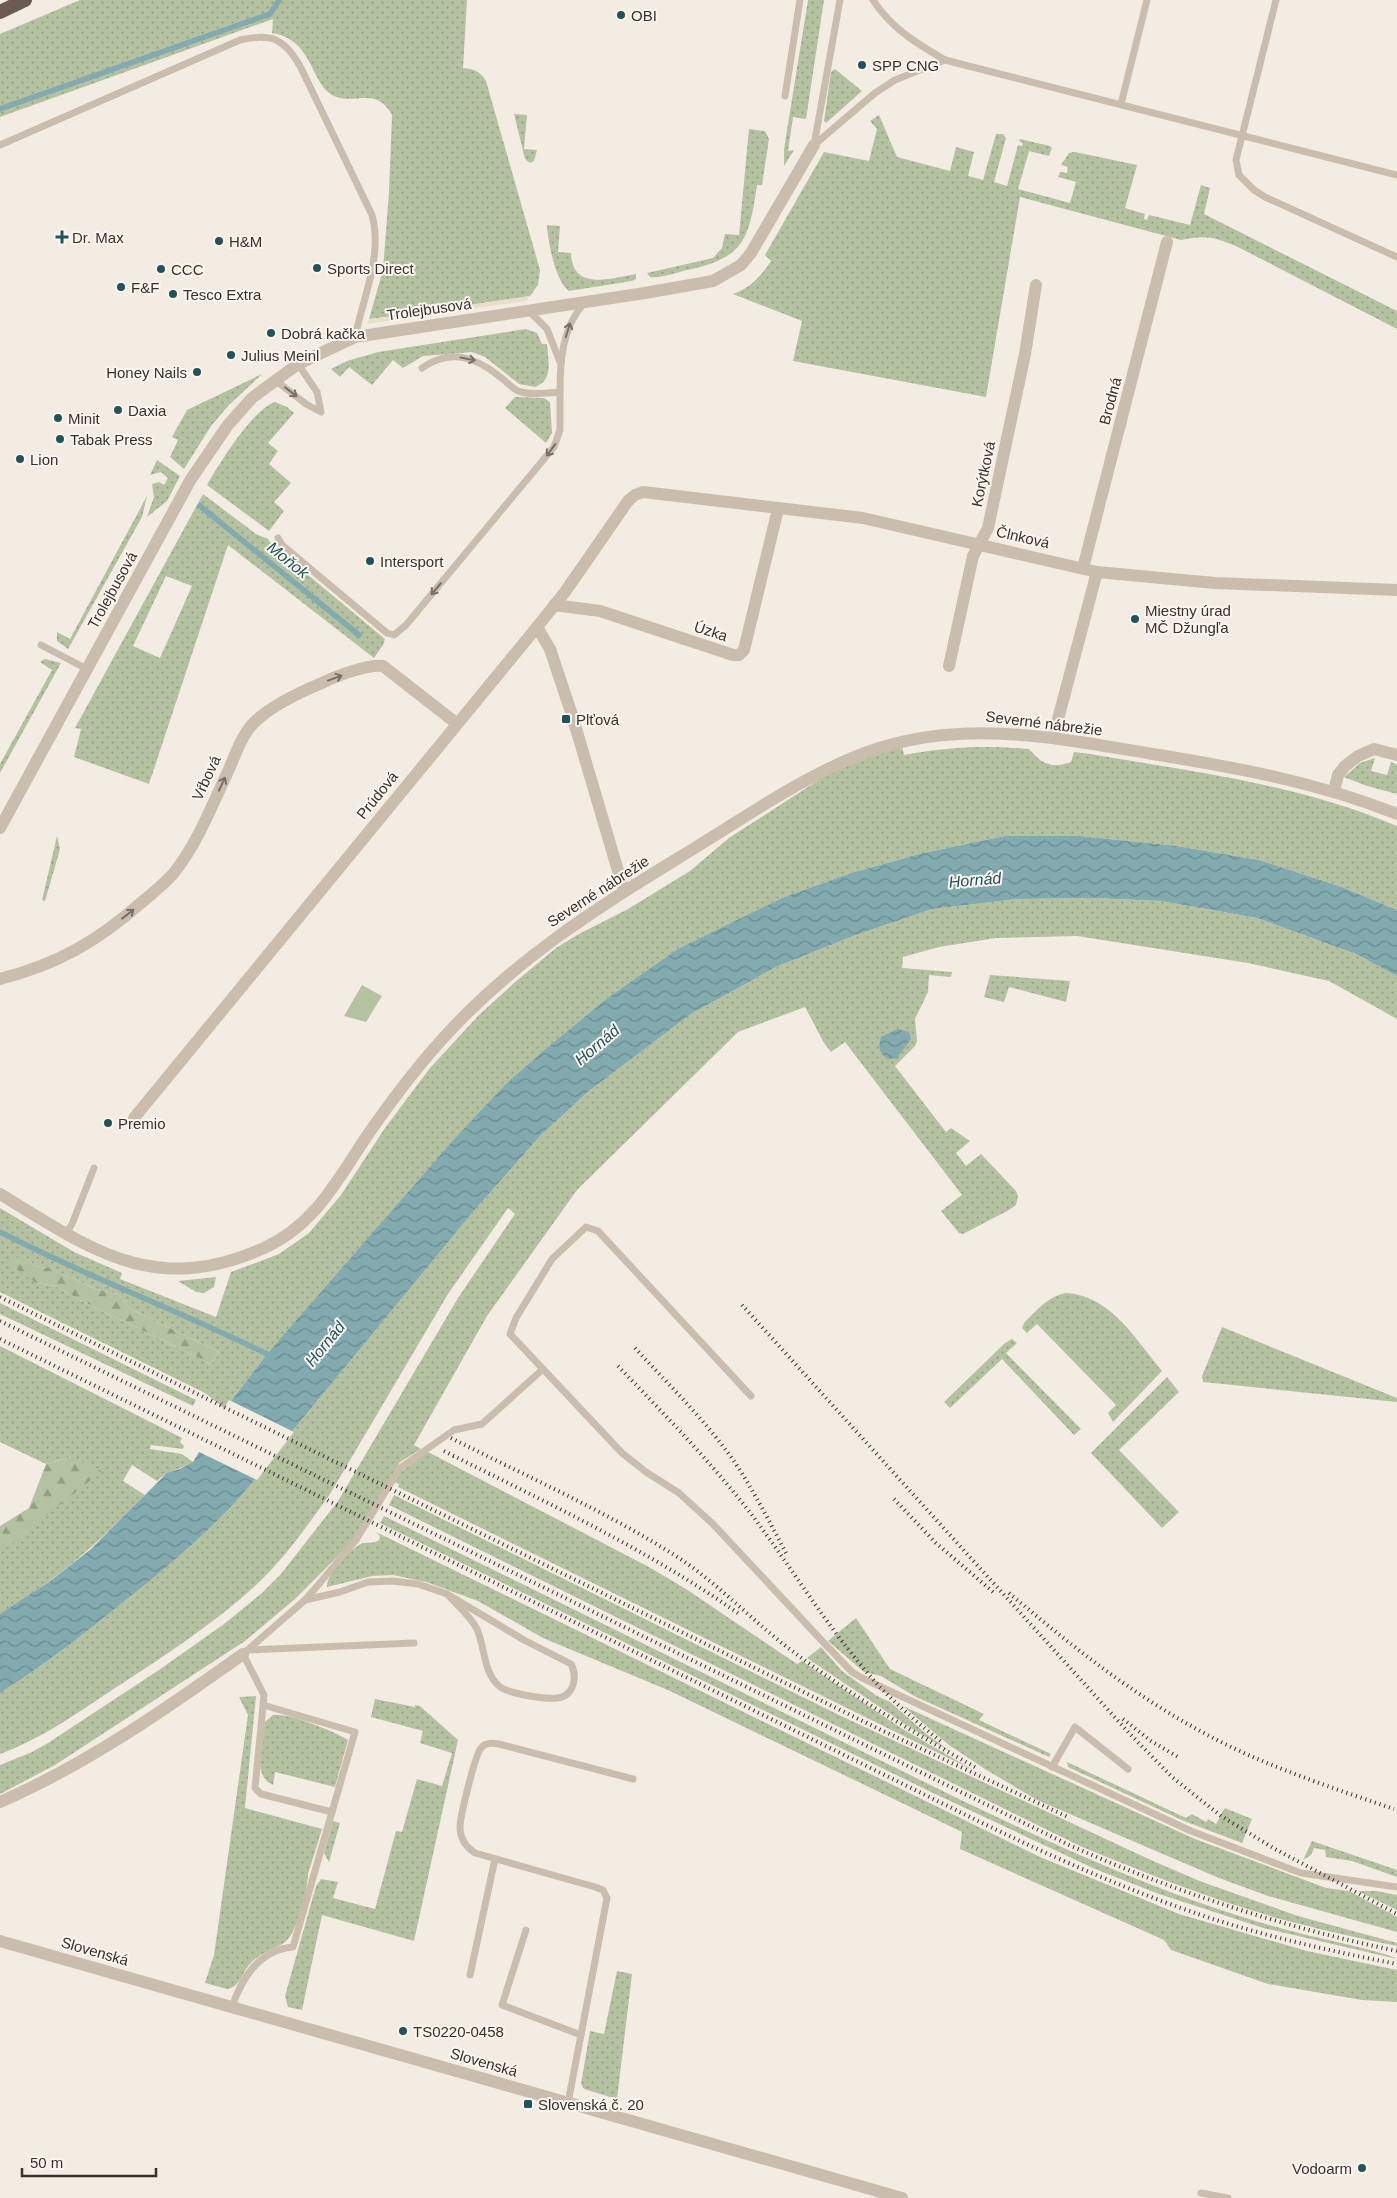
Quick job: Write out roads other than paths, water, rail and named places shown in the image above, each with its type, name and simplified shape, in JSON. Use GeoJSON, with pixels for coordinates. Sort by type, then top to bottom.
{"type":"FeatureCollection","features":[{"type":"Feature","properties":{"kind":"highway"},"geometry":{"type":"LineString","coordinates":[[0,12],[25,0]]}},
{"type":"Feature","properties":{"kind":"street","name":"Trolejbusová"},"geometry":{"type":"LineString","coordinates":[[0,828],[191,480],[228,424],[252,398],[298,364],[355,337],[712,281],[741,265],[766,230],[814,145]]}},
{"type":"Feature","properties":{"kind":"street","name":"Brodná"},"geometry":{"type":"LineString","coordinates":[[1083,568],[1167,242]]}},
{"type":"Feature","properties":{"kind":"street","name":"Korýtková"},"geometry":{"type":"LineString","coordinates":[[949,666],[973,556],[988,528],[1025,354],[1036,285]]}},
{"type":"Feature","properties":{"kind":"street","name":"Člnková"},"geometry":{"type":"LineString","coordinates":[[643,492],[863,518],[979,543],[1097,572],[1215,583],[1397,590]]}},
{"type":"Feature","properties":{"kind":"street","name":"Prúdová"},"geometry":{"type":"LineString","coordinates":[[134,1118],[456,723],[537,627],[628,501],[635,495],[643,492]]}},
{"type":"Feature","properties":{"kind":"street","name":"Úzka"},"geometry":{"type":"LineString","coordinates":[[554,605],[600,612],[733,655],[740,655],[744,650],[778,508]]}},
{"type":"Feature","properties":{"kind":"street"},"geometry":{"type":"LineString","coordinates":[[1053,738],[1097,572]]}},
{"type":"Feature","properties":{"kind":"street"},"geometry":{"type":"LineString","coordinates":[[537,627],[550,649],[572,714],[624,891]]}},
{"type":"Feature","properties":{"kind":"street","name":"Vŕbová"},"geometry":{"type":"LineString","coordinates":[[0,979],[24,973],[58,960],[90,944],[132,912],[173,873],[195,839],[245,734],[258,718],[295,696],[327,680],[380,665],[387,667],[456,723]]}},
{"type":"Feature","properties":{"kind":"street","name":"Severné nábrežie"},"geometry":{"type":"LineString","coordinates":[[0,1194],[88,1246],[131,1263],[151,1267],[177,1268],[224,1263],[252,1253],[283,1238],[300,1227],[320,1205],[375,1123],[413,1073],[467,1012],[506,975],[560,934],[624,891],[812,778],[879,748],[941,734],[978,732],[1053,738],[1240,768],[1334,791],[1397,814]]}},
{"type":"Feature","properties":{"kind":"street"},"geometry":{"type":"LineString","coordinates":[[1334,791],[1338,775],[1345,766],[1358,756],[1374,749],[1397,755]]}},
{"type":"Feature","properties":{"kind":"street"},"geometry":{"type":"LineString","coordinates":[[0,1802],[37,1786],[88,1757],[169,1706],[246,1652]]}},
{"type":"Feature","properties":{"kind":"street","name":"Slovenská"},"geometry":{"type":"LineString","coordinates":[[0,1941],[902,2198]]}},
{"type":"Feature","properties":{"kind":"lane"},"geometry":{"type":"LineString","coordinates":[[785,96],[800,0]]}},
{"type":"Feature","properties":{"kind":"lane"},"geometry":{"type":"LineString","coordinates":[[814,145],[840,0]]}},
{"type":"Feature","properties":{"kind":"lane"},"geometry":{"type":"LineString","coordinates":[[873,0],[892,24],[908,38],[944,60],[1397,176]]}},
{"type":"Feature","properties":{"kind":"lane"},"geometry":{"type":"LineString","coordinates":[[1121,104],[1146,0]]}},
{"type":"Feature","properties":{"kind":"lane"},"geometry":{"type":"LineString","coordinates":[[1276,0],[1241,135],[1236,160],[1239,175],[1254,190],[1278,205],[1397,257]]}},
{"type":"Feature","properties":{"kind":"lane"},"geometry":{"type":"LineString","coordinates":[[0,145],[240,40],[254,37],[271,37],[287,47],[297,61],[372,215],[375,228],[372,267],[355,337]]}},
{"type":"Feature","properties":{"kind":"lane"},"geometry":{"type":"LineString","coordinates":[[814,145],[875,93],[895,80],[944,60]]}},
{"type":"Feature","properties":{"kind":"lane"},"geometry":{"type":"LineString","coordinates":[[278,538],[282,545],[387,633],[394,635],[406,625],[554,447],[560,430],[560,362],[569,326],[585,302]]}},
{"type":"Feature","properties":{"kind":"lane"},"geometry":{"type":"LineString","coordinates":[[528,311],[547,328],[560,362]]}},
{"type":"Feature","properties":{"kind":"lane"},"geometry":{"type":"LineString","coordinates":[[422,368],[447,358],[470,358],[487,366],[518,391],[560,392]]}},
{"type":"Feature","properties":{"kind":"lane"},"geometry":{"type":"LineString","coordinates":[[275,380],[306,404],[322,412],[317,392],[298,364]]}},
{"type":"Feature","properties":{"kind":"lane"},"geometry":{"type":"LineString","coordinates":[[42,645],[87,670]]}},
{"type":"Feature","properties":{"kind":"lane"},"geometry":{"type":"LineString","coordinates":[[66,1234],[72,1224],[94,1168]]}},
{"type":"Feature","properties":{"kind":"lane"},"geometry":{"type":"LineString","coordinates":[[751,1396],[598,1231],[592,1228],[586,1227],[552,1259],[516,1318],[510,1334],[622,1452],[646,1472],[679,1493],[713,1524],[852,1672],[1191,1831],[1301,1873],[1397,1887]]}},
{"type":"Feature","properties":{"kind":"lane"},"geometry":{"type":"LineString","coordinates":[[246,1652],[305,1600],[356,1540],[400,1468],[454,1430],[482,1424],[543,1369]]}},
{"type":"Feature","properties":{"kind":"lane"},"geometry":{"type":"LineString","coordinates":[[305,1600],[340,1592],[368,1582],[393,1581],[418,1584],[447,1594],[524,1640],[571,1664],[575,1671],[574,1682],[570,1692],[561,1697],[549,1697],[513,1693],[501,1688],[493,1681],[477,1630],[447,1594]]}},
{"type":"Feature","properties":{"kind":"lane"},"geometry":{"type":"LineString","coordinates":[[246,1652],[414,1643]]}},
{"type":"Feature","properties":{"kind":"lane"},"geometry":{"type":"LineString","coordinates":[[246,1652],[264,1694],[255,1788],[261,1794],[332,1812]]}},
{"type":"Feature","properties":{"kind":"lane"},"geometry":{"type":"LineString","coordinates":[[232,2007],[244,1978],[256,1963],[275,1950],[293,1947],[355,1732],[263,1705]]}},
{"type":"Feature","properties":{"kind":"lane"},"geometry":{"type":"LineString","coordinates":[[1052,1766],[1075,1727],[1128,1768]]}},
{"type":"Feature","properties":{"kind":"lane"},"geometry":{"type":"LineString","coordinates":[[568,2103],[606,1898],[603,1890],[474,1853],[467,1847],[460,1826],[481,1747],[489,1743],[634,1779]]}},
{"type":"Feature","properties":{"kind":"lane"},"geometry":{"type":"LineString","coordinates":[[470,1975],[495,1859]]}},
{"type":"Feature","properties":{"kind":"lane"},"geometry":{"type":"LineString","coordinates":[[526,1930],[502,2005],[581,2035]]}},
{"type":"Feature","properties":{"kind":"lane"},"geometry":{"type":"LineString","coordinates":[[1201,2193],[1228,2198]]}},
{"type":"Feature","properties":{"kind":"water","name":"Hornád"},"geometry":{"type":"Polygon","coordinates":[[[1005,836],[1080,836],[1177,846],[1259,860],[1342,887],[1397,910],[1397,976],[1356,954],[1257,918],[1161,901],[1092,898],[1019,899],[932,909],[853,936],[776,967],[691,1014],[589,1091],[541,1135],[473,1212],[231,1507],[186,1550],[93,1627],[0,1693],[0,1614],[49,1582],[91,1549],[167,1473],[193,1462],[225,1409],[267,1354],[457,1136],[505,1085],[548,1047],[606,999],[678,949],[784,897],[851,873],[923,853],[1005,836]]]}},
{"type":"Feature","properties":{"kind":"water"},"geometry":{"type":"Polygon","coordinates":[[[898,1029],[909,1032],[911,1039],[897,1058],[889,1059],[880,1050],[881,1037],[898,1029]]]}},
{"type":"Feature","properties":{"kind":"waterway"},"geometry":{"type":"LineString","coordinates":[[0,109],[270,14],[279,0]]}},
{"type":"Feature","properties":{"kind":"waterway","name":"Moňok"},"geometry":{"type":"LineString","coordinates":[[200,506],[359,635]]}},
{"type":"Feature","properties":{"kind":"waterway"},"geometry":{"type":"LineString","coordinates":[[0,1232],[68,1265],[273,1357]]}},
{"type":"Feature","properties":{"kind":"railway"},"geometry":{"type":"LineString","coordinates":[[0,1297],[881,1730],[1070,1818]]}},
{"type":"Feature","properties":{"kind":"railway"},"geometry":{"type":"LineString","coordinates":[[742,1305],[1129,1733],[1172,1777],[1221,1816],[1275,1849],[1397,1914]]}},
{"type":"Feature","properties":{"kind":"railway"},"geometry":{"type":"LineString","coordinates":[[0,1321],[1069,1845],[1149,1878],[1230,1907],[1313,1931],[1397,1951]]}},
{"type":"Feature","properties":{"kind":"railway"},"geometry":{"type":"LineString","coordinates":[[0,1339],[974,1819],[1062,1860],[1122,1886],[1213,1919],[1304,1944],[1397,1964]]}},
{"type":"Feature","properties":{"kind":"railway"},"geometry":{"type":"LineString","coordinates":[[635,1348],[697,1415],[731,1457],[753,1492],[786,1553]]}},
{"type":"Feature","properties":{"kind":"railway"},"geometry":{"type":"LineString","coordinates":[[618,1366],[687,1439],[736,1495],[768,1536],[844,1644],[878,1685],[909,1715],[943,1743]]}},
{"type":"Feature","properties":{"kind":"railway"},"geometry":{"type":"LineString","coordinates":[[451,1438],[593,1509],[676,1556],[716,1586],[778,1640],[825,1675],[899,1723],[975,1767]]}},
{"type":"Feature","properties":{"kind":"railway"},"geometry":{"type":"LineString","coordinates":[[444,1451],[632,1547],[704,1590],[739,1614]]}},
{"type":"Feature","properties":{"kind":"railway"},"geometry":{"type":"LineString","coordinates":[[894,1499],[936,1543],[993,1592]]}},
{"type":"Feature","properties":{"kind":"railway"},"geometry":{"type":"LineString","coordinates":[[1009,1593],[1092,1660],[1180,1720],[1262,1761],[1394,1809]]}},
{"type":"Feature","properties":{"kind":"railway"},"geometry":{"type":"LineString","coordinates":[[1123,1719],[1151,1741],[1178,1757]]}},
{"type":"Feature","properties":{"kind":"place","name":"OBI"},"geometry":{"type":"Point","coordinates":[621,15]}},
{"type":"Feature","properties":{"kind":"place","name":"SPP CNG"},"geometry":{"type":"Point","coordinates":[862,65]}},
{"type":"Feature","properties":{"kind":"place","name":"Dr. Max"},"geometry":{"type":"Point","coordinates":[62,237]}},
{"type":"Feature","properties":{"kind":"place","name":"H&M"},"geometry":{"type":"Point","coordinates":[219,241]}},
{"type":"Feature","properties":{"kind":"place","name":"Sports Direct"},"geometry":{"type":"Point","coordinates":[317,268]}},
{"type":"Feature","properties":{"kind":"place","name":"CCC"},"geometry":{"type":"Point","coordinates":[161,269]}},
{"type":"Feature","properties":{"kind":"place","name":"F&F"},"geometry":{"type":"Point","coordinates":[121,287]}},
{"type":"Feature","properties":{"kind":"place","name":"Tesco Extra"},"geometry":{"type":"Point","coordinates":[173,294]}},
{"type":"Feature","properties":{"kind":"place","name":"Dobrá kačka"},"geometry":{"type":"Point","coordinates":[271,333]}},
{"type":"Feature","properties":{"kind":"place","name":"Julius Meinl"},"geometry":{"type":"Point","coordinates":[231,355]}},
{"type":"Feature","properties":{"kind":"place","name":"Honey Nails"},"geometry":{"type":"Point","coordinates":[197,372]}},
{"type":"Feature","properties":{"kind":"place","name":"Daxia"},"geometry":{"type":"Point","coordinates":[118,410]}},
{"type":"Feature","properties":{"kind":"place","name":"Minit"},"geometry":{"type":"Point","coordinates":[58,418]}},
{"type":"Feature","properties":{"kind":"place","name":"Tabak Press"},"geometry":{"type":"Point","coordinates":[60,439]}},
{"type":"Feature","properties":{"kind":"place","name":"Lion"},"geometry":{"type":"Point","coordinates":[20,459]}},
{"type":"Feature","properties":{"kind":"place","name":"Intersport"},"geometry":{"type":"Point","coordinates":[370,561]}},
{"type":"Feature","properties":{"kind":"place","name":"Miestny úrad MČ Džungľa"},"geometry":{"type":"Point","coordinates":[1135,619]}},
{"type":"Feature","properties":{"kind":"place","name":"Plťová"},"geometry":{"type":"Point","coordinates":[566,719]}},
{"type":"Feature","properties":{"kind":"place","name":"Premio"},"geometry":{"type":"Point","coordinates":[108,1123]}},
{"type":"Feature","properties":{"kind":"place","name":"TS0220-0458"},"geometry":{"type":"Point","coordinates":[403,2031]}},
{"type":"Feature","properties":{"kind":"place","name":"Slovenská č. 20"},"geometry":{"type":"Point","coordinates":[528,2104]}},
{"type":"Feature","properties":{"kind":"place","name":"Vodoarm"},"geometry":{"type":"Point","coordinates":[1362,2168]}}]}
